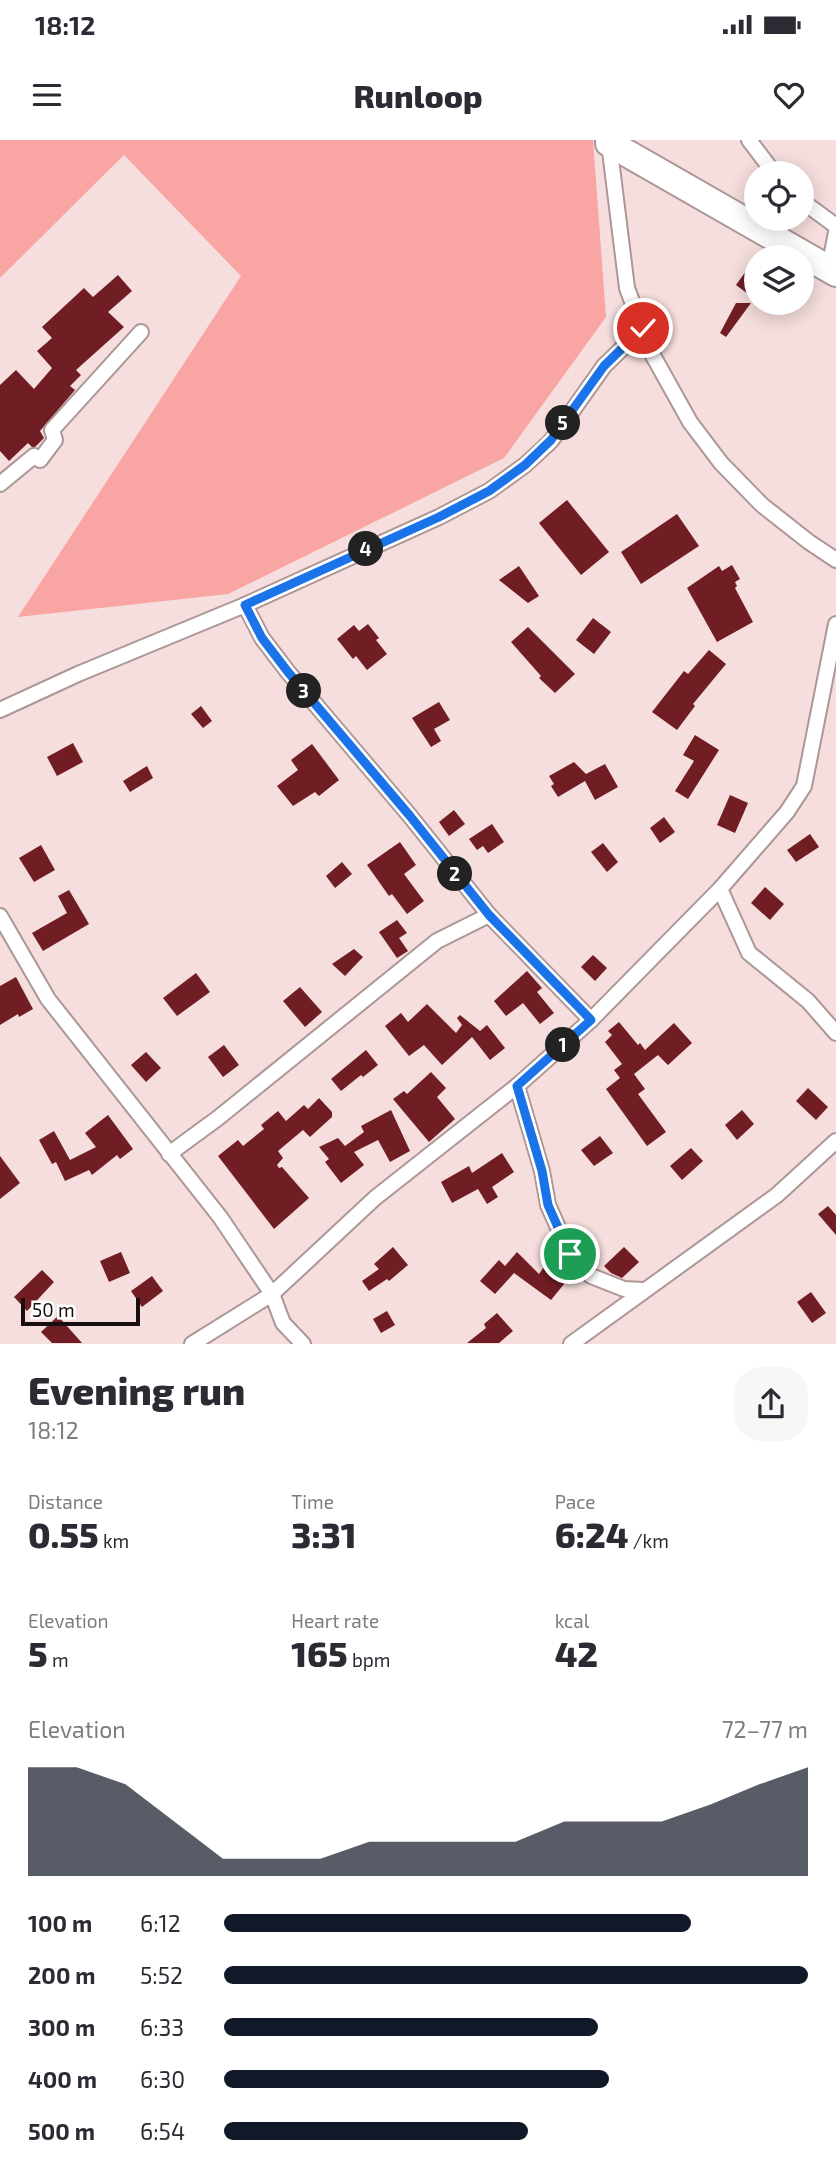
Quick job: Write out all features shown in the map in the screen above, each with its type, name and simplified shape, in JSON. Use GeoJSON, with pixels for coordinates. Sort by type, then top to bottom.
{"type":"FeatureCollection","features":[{"type":"Feature","properties":{"kind":"highway"},"geometry":{"type":"LineString","coordinates":[[609,142],[832,271]]}},
{"type":"Feature","properties":{"kind":"street"},"geometry":{"type":"LineString","coordinates":[[750,140],[765,161]]}},
{"type":"Feature","properties":{"kind":"street"},"geometry":{"type":"LineString","coordinates":[[609,142],[627,288],[651,352],[690,422],[721,463],[762,505],[836,561]]}},
{"type":"Feature","properties":{"kind":"street"},"geometry":{"type":"LineString","coordinates":[[814,210],[836,226]]}},
{"type":"Feature","properties":{"kind":"street"},"geometry":{"type":"LineString","coordinates":[[832,271],[836,232]]}},
{"type":"Feature","properties":{"kind":"street"},"geometry":{"type":"LineString","coordinates":[[0,710],[78,674],[245,605],[439,517],[489,491],[525,465],[551,440],[604,366],[643,328]]}},
{"type":"Feature","properties":{"kind":"street"},"geometry":{"type":"LineString","coordinates":[[0,484],[34,456],[40,460],[55,440],[52,430],[141,332]]}},
{"type":"Feature","properties":{"kind":"street"},"geometry":{"type":"LineString","coordinates":[[245,605],[262,638],[288,672],[410,816],[489,915],[591,1020]]}},
{"type":"Feature","properties":{"kind":"street"},"geometry":{"type":"LineString","coordinates":[[192,1343],[272,1294],[375,1198],[517,1086],[591,1020],[720,889],[787,812],[804,786],[836,624]]}},
{"type":"Feature","properties":{"kind":"street"},"geometry":{"type":"LineString","coordinates":[[720,889],[749,953],[808,1001],[836,1033]]}},
{"type":"Feature","properties":{"kind":"street"},"geometry":{"type":"LineString","coordinates":[[169,1154],[218,1118],[437,941],[489,915]]}},
{"type":"Feature","properties":{"kind":"street"},"geometry":{"type":"LineString","coordinates":[[0,916],[48,999],[220,1217],[272,1294],[283,1323],[303,1343]]}},
{"type":"Feature","properties":{"kind":"street"},"geometry":{"type":"LineString","coordinates":[[517,1086],[542,1171],[548,1205],[570,1254],[591,1276],[624,1289],[643,1290]]}},
{"type":"Feature","properties":{"kind":"street"},"geometry":{"type":"LineString","coordinates":[[571,1343],[777,1195],[836,1141]]}},
{"type":"Feature","properties":{"kind":"shaded area"},"geometry":{"type":"Polygon","coordinates":[[[0,140],[593,140],[606,317],[504,458],[228,594],[18,617],[241,276],[124,155],[0,278],[0,140]]]}},
{"type":"Feature","properties":{"kind":"building"},"geometry":{"type":"Polygon","coordinates":[[[744,274],[744,291],[736,285],[744,274]]]}},
{"type":"Feature","properties":{"kind":"building"},"geometry":{"type":"Polygon","coordinates":[[[118,275],[132,291],[108,312],[124,327],[76,370],[81,375],[70,386],[75,390],[40,431],[44,438],[35,447],[28,443],[9,461],[0,451],[0,385],[16,370],[34,389],[52,368],[37,351],[52,338],[42,327],[84,288],[93,297],[118,275]]]}},
{"type":"Feature","properties":{"kind":"building"},"geometry":{"type":"Polygon","coordinates":[[[736,303],[744,303],[744,313],[726,337],[720,333],[736,303]]]}},
{"type":"Feature","properties":{"kind":"building"},"geometry":{"type":"Polygon","coordinates":[[[567,500],[609,552],[581,575],[539,523],[567,500]]]}},
{"type":"Feature","properties":{"kind":"building"},"geometry":{"type":"Polygon","coordinates":[[[677,514],[699,546],[641,584],[621,552],[677,514]]]}},
{"type":"Feature","properties":{"kind":"building"},"geometry":{"type":"Polygon","coordinates":[[[732,565],[740,579],[735,582],[735,588],[753,622],[717,642],[687,588],[719,566],[722,571],[732,565]]]}},
{"type":"Feature","properties":{"kind":"building"},"geometry":{"type":"Polygon","coordinates":[[[519,566],[539,596],[528,603],[499,580],[519,566]]]}},
{"type":"Feature","properties":{"kind":"building"},"geometry":{"type":"Polygon","coordinates":[[[593,618],[611,632],[594,654],[576,640],[593,618]]]}},
{"type":"Feature","properties":{"kind":"building"},"geometry":{"type":"Polygon","coordinates":[[[368,624],[387,654],[367,670],[356,656],[353,659],[337,639],[354,625],[359,631],[368,624]]]}},
{"type":"Feature","properties":{"kind":"building"},"geometry":{"type":"Polygon","coordinates":[[[528,627],[575,674],[555,693],[539,678],[541,676],[511,642],[528,627]]]}},
{"type":"Feature","properties":{"kind":"building"},"geometry":{"type":"Polygon","coordinates":[[[709,650],[726,664],[693,704],[695,706],[677,730],[652,712],[684,671],[688,674],[709,650]]]}},
{"type":"Feature","properties":{"kind":"building"},"geometry":{"type":"Polygon","coordinates":[[[439,702],[450,720],[434,729],[441,741],[431,747],[412,718],[439,702]]]}},
{"type":"Feature","properties":{"kind":"building"},"geometry":{"type":"Polygon","coordinates":[[[201,706],[212,721],[203,728],[191,714],[201,706]]]}},
{"type":"Feature","properties":{"kind":"building"},"geometry":{"type":"Polygon","coordinates":[[[695,735],[719,750],[688,799],[675,791],[694,761],[683,755],[695,735]]]}},
{"type":"Feature","properties":{"kind":"building"},"geometry":{"type":"Polygon","coordinates":[[[73,743],[83,762],[57,776],[47,757],[73,743]]]}},
{"type":"Feature","properties":{"kind":"building"},"geometry":{"type":"Polygon","coordinates":[[[312,744],[339,780],[319,796],[315,792],[293,806],[277,786],[298,770],[291,760],[312,744]]]}},
{"type":"Feature","properties":{"kind":"building"},"geometry":{"type":"Polygon","coordinates":[[[574,762],[586,774],[605,764],[618,787],[595,800],[585,781],[558,797],[551,786],[554,784],[549,776],[574,762]]]}},
{"type":"Feature","properties":{"kind":"building"},"geometry":{"type":"Polygon","coordinates":[[[147,766],[153,778],[130,792],[123,781],[147,766]]]}},
{"type":"Feature","properties":{"kind":"building"},"geometry":{"type":"Polygon","coordinates":[[[730,795],[748,803],[735,833],[717,825],[730,795]]]}},
{"type":"Feature","properties":{"kind":"building"},"geometry":{"type":"Polygon","coordinates":[[[454,810],[465,824],[449,836],[439,822],[454,810]]]}},
{"type":"Feature","properties":{"kind":"building"},"geometry":{"type":"Polygon","coordinates":[[[664,817],[675,832],[660,843],[650,828],[664,817]]]}},
{"type":"Feature","properties":{"kind":"building"},"geometry":{"type":"Polygon","coordinates":[[[492,824],[504,842],[488,853],[483,846],[477,850],[469,839],[492,824]]]}},
{"type":"Feature","properties":{"kind":"building"},"geometry":{"type":"Polygon","coordinates":[[[810,834],[819,847],[796,862],[787,850],[810,834]]]}},
{"type":"Feature","properties":{"kind":"building"},"geometry":{"type":"Polygon","coordinates":[[[400,842],[416,865],[404,874],[424,901],[407,914],[392,894],[389,896],[367,865],[400,842]]]}},
{"type":"Feature","properties":{"kind":"building"},"geometry":{"type":"Polygon","coordinates":[[[603,843],[618,862],[607,872],[591,852],[603,843]]]}},
{"type":"Feature","properties":{"kind":"building"},"geometry":{"type":"Polygon","coordinates":[[[41,845],[55,870],[34,882],[19,858],[41,845]]]}},
{"type":"Feature","properties":{"kind":"building"},"geometry":{"type":"Polygon","coordinates":[[[342,862],[352,874],[335,888],[326,876],[342,862]]]}},
{"type":"Feature","properties":{"kind":"building"},"geometry":{"type":"Polygon","coordinates":[[[765,887],[784,904],[770,920],[751,903],[765,887]]]}},
{"type":"Feature","properties":{"kind":"building"},"geometry":{"type":"Polygon","coordinates":[[[69,890],[89,924],[43,951],[32,933],[67,913],[58,896],[69,890]]]}},
{"type":"Feature","properties":{"kind":"building"},"geometry":{"type":"Polygon","coordinates":[[[397,920],[407,933],[399,938],[408,951],[397,958],[379,932],[397,920]]]}},
{"type":"Feature","properties":{"kind":"building"},"geometry":{"type":"Polygon","coordinates":[[[354,949],[363,957],[345,976],[332,964],[354,949]]]}},
{"type":"Feature","properties":{"kind":"building"},"geometry":{"type":"Polygon","coordinates":[[[593,955],[607,968],[595,981],[581,967],[593,955]]]}},
{"type":"Feature","properties":{"kind":"building"},"geometry":{"type":"Polygon","coordinates":[[[527,971],[542,988],[537,992],[554,1013],[540,1024],[523,1003],[506,1016],[494,1001],[527,971]]]}},
{"type":"Feature","properties":{"kind":"building"},"geometry":{"type":"Polygon","coordinates":[[[196,973],[210,992],[177,1016],[163,998],[196,973]]]}},
{"type":"Feature","properties":{"kind":"building"},"geometry":{"type":"Polygon","coordinates":[[[16,977],[33,1009],[0,1025],[0,986],[16,977]]]}},
{"type":"Feature","properties":{"kind":"building"},"geometry":{"type":"Polygon","coordinates":[[[300,987],[322,1012],[305,1027],[283,1001],[300,987]]]}},
{"type":"Feature","properties":{"kind":"building"},"geometry":{"type":"Polygon","coordinates":[[[427,1004],[456,1033],[462,1025],[457,1018],[460,1015],[480,1031],[487,1025],[505,1048],[490,1060],[472,1037],[442,1065],[424,1045],[409,1056],[385,1026],[401,1013],[408,1022],[427,1004]]]}},
{"type":"Feature","properties":{"kind":"building"},"geometry":{"type":"Polygon","coordinates":[[[619,1022],[645,1050],[674,1023],[692,1043],[668,1065],[658,1055],[634,1074],[645,1089],[638,1094],[666,1132],[647,1146],[606,1089],[620,1078],[614,1070],[622,1064],[605,1042],[612,1035],[608,1031],[619,1022]]]}},
{"type":"Feature","properties":{"kind":"building"},"geometry":{"type":"Polygon","coordinates":[[[224,1045],[239,1065],[223,1077],[208,1057],[224,1045]]]}},
{"type":"Feature","properties":{"kind":"building"},"geometry":{"type":"Polygon","coordinates":[[[366,1050],[378,1065],[341,1091],[331,1079],[366,1050]]]}},
{"type":"Feature","properties":{"kind":"building"},"geometry":{"type":"Polygon","coordinates":[[[146,1052],[161,1068],[146,1082],[131,1065],[146,1052]]]}},
{"type":"Feature","properties":{"kind":"building"},"geometry":{"type":"Polygon","coordinates":[[[431,1072],[446,1088],[437,1097],[455,1119],[429,1142],[393,1099],[404,1091],[407,1094],[431,1072]]]}},
{"type":"Feature","properties":{"kind":"building"},"geometry":{"type":"Polygon","coordinates":[[[808,1088],[828,1107],[816,1120],[796,1101],[808,1088]]]}},
{"type":"Feature","properties":{"kind":"building"},"geometry":{"type":"Polygon","coordinates":[[[319,1098],[332,1112],[332,1117],[310,1137],[303,1130],[278,1151],[283,1158],[277,1165],[282,1167],[309,1198],[274,1229],[218,1156],[238,1140],[243,1146],[264,1129],[261,1125],[278,1111],[286,1121],[304,1105],[308,1109],[319,1098]]]}},
{"type":"Feature","properties":{"kind":"building"},"geometry":{"type":"Polygon","coordinates":[[[391,1110],[410,1151],[390,1162],[378,1140],[354,1152],[364,1165],[341,1183],[325,1162],[329,1159],[319,1147],[338,1138],[345,1146],[364,1132],[361,1126],[391,1110]]]}},
{"type":"Feature","properties":{"kind":"building"},"geometry":{"type":"Polygon","coordinates":[[[742,1110],[754,1124],[737,1140],[725,1125],[742,1110]]]}},
{"type":"Feature","properties":{"kind":"building"},"geometry":{"type":"Polygon","coordinates":[[[108,1115],[133,1149],[120,1159],[117,1155],[92,1175],[89,1170],[65,1181],[56,1162],[52,1164],[39,1140],[54,1131],[70,1160],[96,1147],[85,1133],[108,1115]]]}},
{"type":"Feature","properties":{"kind":"building"},"geometry":{"type":"Polygon","coordinates":[[[600,1136],[613,1153],[594,1166],[581,1150],[600,1136]]]}},
{"type":"Feature","properties":{"kind":"building"},"geometry":{"type":"Polygon","coordinates":[[[691,1148],[703,1161],[682,1180],[670,1166],[691,1148]]]}},
{"type":"Feature","properties":{"kind":"building"},"geometry":{"type":"Polygon","coordinates":[[[502,1153],[514,1172],[492,1187],[498,1197],[487,1204],[478,1189],[452,1203],[441,1182],[469,1166],[472,1173],[502,1153]]]}},
{"type":"Feature","properties":{"kind":"building"},"geometry":{"type":"Polygon","coordinates":[[[0,1156],[20,1183],[0,1199],[0,1156]]]}},
{"type":"Feature","properties":{"kind":"building"},"geometry":{"type":"Polygon","coordinates":[[[828,1206],[836,1215],[836,1235],[818,1214],[828,1206]]]}},
{"type":"Feature","properties":{"kind":"building"},"geometry":{"type":"Polygon","coordinates":[[[393,1247],[408,1265],[389,1281],[387,1279],[369,1291],[362,1281],[379,1269],[374,1264],[393,1247]]]}},
{"type":"Feature","properties":{"kind":"building"},"geometry":{"type":"Polygon","coordinates":[[[624,1247],[639,1262],[622,1278],[604,1266],[624,1247]]]}},
{"type":"Feature","properties":{"kind":"building"},"geometry":{"type":"Polygon","coordinates":[[[121,1252],[130,1273],[109,1282],[100,1261],[121,1252]]]}},
{"type":"Feature","properties":{"kind":"building"},"geometry":{"type":"Polygon","coordinates":[[[517,1252],[539,1274],[546,1264],[569,1278],[551,1300],[514,1273],[495,1294],[480,1281],[499,1260],[505,1266],[517,1252]]]}},
{"type":"Feature","properties":{"kind":"building"},"geometry":{"type":"Polygon","coordinates":[[[42,1270],[54,1282],[27,1311],[14,1297],[42,1270]]]}},
{"type":"Feature","properties":{"kind":"building"},"geometry":{"type":"Polygon","coordinates":[[[152,1276],[163,1291],[142,1307],[131,1291],[152,1276]]]}},
{"type":"Feature","properties":{"kind":"building"},"geometry":{"type":"Polygon","coordinates":[[[811,1292],[826,1313],[812,1323],[797,1302],[811,1292]]]}},
{"type":"Feature","properties":{"kind":"building"},"geometry":{"type":"Polygon","coordinates":[[[387,1311],[395,1325],[381,1333],[373,1319],[387,1311]]]}},
{"type":"Feature","properties":{"kind":"building"},"geometry":{"type":"Polygon","coordinates":[[[497,1313],[513,1331],[499,1343],[467,1343],[486,1328],[484,1324],[497,1313]]]}},
{"type":"Feature","properties":{"kind":"building"},"geometry":{"type":"Polygon","coordinates":[[[58,1316],[82,1343],[52,1343],[41,1332],[58,1316]]]}},
{"type":"Feature","properties":{"kind":"route"},"geometry":{"type":"LineString","coordinates":[[570,1254],[548,1205],[542,1171],[517,1086],[591,1020],[489,915],[410,816],[288,672],[262,638],[245,605],[439,517],[489,491],[525,465],[551,440],[604,366],[643,328]]}}]}
